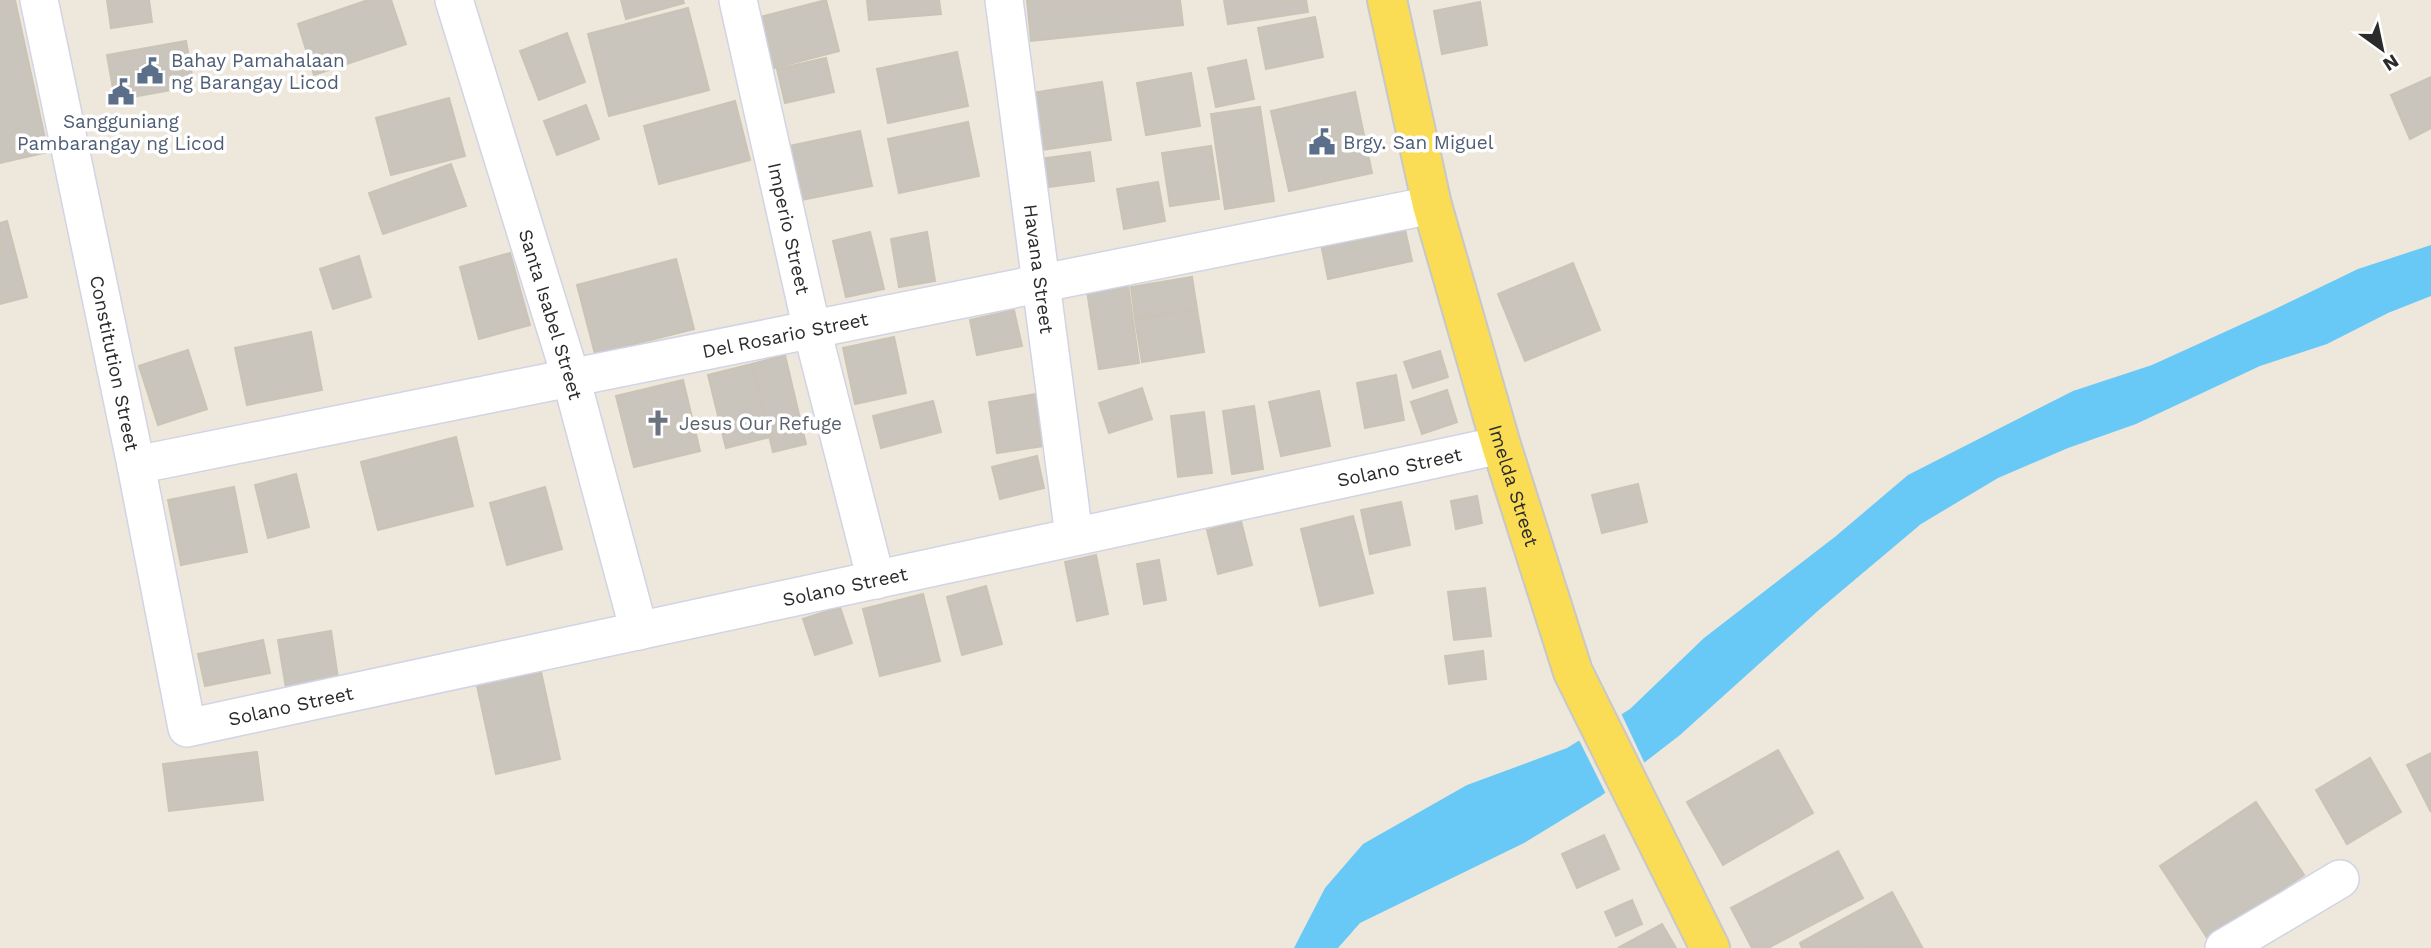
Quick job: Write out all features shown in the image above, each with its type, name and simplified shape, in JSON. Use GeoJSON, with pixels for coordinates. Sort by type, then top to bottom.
{"type":"FeatureCollection","features":[{"type":"Feature","properties":{"kind":"main road","name":"Imelda Street"},"geometry":{"type":"LineString","coordinates":[[1387,0],[1432,205],[1501,445],[1573,672],[1710,948]]}},
{"type":"Feature","properties":{"kind":"street","name":"Constitution Street"},"geometry":{"type":"LineString","coordinates":[[39,0],[136,465],[187,728]]}},
{"type":"Feature","properties":{"kind":"street","name":"Santa Isabel Street"},"geometry":{"type":"LineString","coordinates":[[454,0],[571,378],[639,631]]}},
{"type":"Feature","properties":{"kind":"street","name":"Imperio Street"},"geometry":{"type":"LineString","coordinates":[[737,0],[812,330],[876,580]]}},
{"type":"Feature","properties":{"kind":"street","name":"Havana Street"},"geometry":{"type":"LineString","coordinates":[[1004,0],[1074,537]]}},
{"type":"Feature","properties":{"kind":"street","name":"Del Rosario Street"},"geometry":{"type":"LineString","coordinates":[[136,465],[1432,205]]}},
{"type":"Feature","properties":{"kind":"street","name":"Solano Street"},"geometry":{"type":"LineString","coordinates":[[187,728],[1501,445]]}},
{"type":"Feature","properties":{"kind":"street"},"geometry":{"type":"LineString","coordinates":[[2224,948],[2340,879]]}},
{"type":"Feature","properties":{"kind":"water"},"geometry":{"type":"Polygon","coordinates":[[[2431,245],[2431,296],[2388,313],[2327,344],[2260,366],[2136,424],[2068,448],[1998,478],[1921,524],[1820,609],[1680,735],[1601,796],[1524,843],[1360,923],[1338,948],[1294,948],[1325,888],[1363,844],[1467,785],[1567,748],[1630,709],[1704,638],[1836,536],[1908,475],[2073,391],[2152,365],[2358,269],[2431,245]]]}},
{"type":"Feature","properties":{"kind":"pier"},"geometry":{"type":"Polygon","coordinates":[[[1620,711],[1646,766],[1607,796],[1578,738],[1620,711]]]}},
{"type":"Feature","properties":{"kind":"building"},"geometry":{"type":"Polygon","coordinates":[[[0,0],[15,0],[48,152],[0,163],[0,0]]]}},
{"type":"Feature","properties":{"kind":"building"},"geometry":{"type":"Polygon","coordinates":[[[107,0],[149,0],[152,22],[111,28],[107,0]]]}},
{"type":"Feature","properties":{"kind":"building"},"geometry":{"type":"Polygon","coordinates":[[[368,0],[391,0],[406,44],[314,75],[298,24],[368,0]]]}},
{"type":"Feature","properties":{"kind":"building"},"geometry":{"type":"Polygon","coordinates":[[[621,0],[683,0],[684,3],[626,19],[621,0]]]}},
{"type":"Feature","properties":{"kind":"building"},"geometry":{"type":"Polygon","coordinates":[[[826,0],[839,51],[763,71],[749,20],[826,0]]]}},
{"type":"Feature","properties":{"kind":"building"},"geometry":{"type":"Polygon","coordinates":[[[867,0],[939,0],[941,14],[869,20],[867,0]]]}},
{"type":"Feature","properties":{"kind":"building"},"geometry":{"type":"Polygon","coordinates":[[[1027,0],[1180,0],[1183,25],[1031,41],[1027,0]]]}},
{"type":"Feature","properties":{"kind":"building"},"geometry":{"type":"Polygon","coordinates":[[[1224,0],[1306,0],[1308,12],[1228,24],[1224,0]]]}},
{"type":"Feature","properties":{"kind":"building"},"geometry":{"type":"Polygon","coordinates":[[[1480,2],[1487,45],[1442,54],[1434,11],[1480,2]]]}},
{"type":"Feature","properties":{"kind":"building"},"geometry":{"type":"Polygon","coordinates":[[[688,8],[709,90],[609,116],[588,34],[688,8]]]}},
{"type":"Feature","properties":{"kind":"building"},"geometry":{"type":"Polygon","coordinates":[[[1315,17],[1323,57],[1266,69],[1258,28],[1315,17]]]}},
{"type":"Feature","properties":{"kind":"building"},"geometry":{"type":"Polygon","coordinates":[[[567,33],[585,82],[539,100],[520,51],[567,33]]]}},
{"type":"Feature","properties":{"kind":"building","name":"Bahay Pamahalaan ng Barangay Licod"},"geometry":{"type":"Polygon","coordinates":[[[186,41],[194,86],[115,100],[107,55],[186,41]]]}},
{"type":"Feature","properties":{"kind":"building"},"geometry":{"type":"Polygon","coordinates":[[[957,52],[968,106],[888,123],[877,69],[957,52]]]}},
{"type":"Feature","properties":{"kind":"building"},"geometry":{"type":"Polygon","coordinates":[[[826,58],[834,92],[785,103],[777,69],[826,58]]]}},
{"type":"Feature","properties":{"kind":"building"},"geometry":{"type":"Polygon","coordinates":[[[1246,60],[1254,99],[1216,107],[1208,68],[1246,60]]]}},
{"type":"Feature","properties":{"kind":"building"},"geometry":{"type":"Polygon","coordinates":[[[1191,73],[1200,126],[1146,135],[1137,83],[1191,73]]]}},
{"type":"Feature","properties":{"kind":"building"},"geometry":{"type":"Polygon","coordinates":[[[2431,77],[2431,128],[2410,139],[2391,95],[2431,77]]]}},
{"type":"Feature","properties":{"kind":"building"},"geometry":{"type":"Polygon","coordinates":[[[1102,82],[1111,140],[1034,151],[1025,94],[1102,82]]]}},
{"type":"Feature","properties":{"kind":"building","name":"Brgy. San Miguel"},"geometry":{"type":"Polygon","coordinates":[[[1355,92],[1372,173],[1289,191],[1271,111],[1355,92]]]}},
{"type":"Feature","properties":{"kind":"building"},"geometry":{"type":"Polygon","coordinates":[[[449,98],[465,156],[391,175],[376,118],[449,98]]]}},
{"type":"Feature","properties":{"kind":"building"},"geometry":{"type":"Polygon","coordinates":[[[735,101],[750,160],[659,184],[644,126],[735,101]]]}},
{"type":"Feature","properties":{"kind":"building"},"geometry":{"type":"Polygon","coordinates":[[[586,105],[599,139],[557,155],[544,121],[586,105]]]}},
{"type":"Feature","properties":{"kind":"building"},"geometry":{"type":"Polygon","coordinates":[[[1260,107],[1274,201],[1225,209],[1211,114],[1260,107]]]}},
{"type":"Feature","properties":{"kind":"building"},"geometry":{"type":"Polygon","coordinates":[[[968,122],[979,176],[899,193],[888,139],[968,122]]]}},
{"type":"Feature","properties":{"kind":"building"},"geometry":{"type":"Polygon","coordinates":[[[860,131],[872,186],[791,202],[780,148],[860,131]]]}},
{"type":"Feature","properties":{"kind":"building"},"geometry":{"type":"Polygon","coordinates":[[[1211,146],[1219,199],[1170,206],[1162,153],[1211,146]]]}},
{"type":"Feature","properties":{"kind":"building"},"geometry":{"type":"Polygon","coordinates":[[[1090,152],[1094,181],[1035,189],[1031,160],[1090,152]]]}},
{"type":"Feature","properties":{"kind":"building"},"geometry":{"type":"Polygon","coordinates":[[[451,164],[466,206],[383,234],[369,193],[451,164]]]}},
{"type":"Feature","properties":{"kind":"building"},"geometry":{"type":"Polygon","coordinates":[[[1158,182],[1165,221],[1124,229],[1117,189],[1158,182]]]}},
{"type":"Feature","properties":{"kind":"building"},"geometry":{"type":"Polygon","coordinates":[[[7,221],[27,297],[0,304],[0,223],[7,221]]]}},
{"type":"Feature","properties":{"kind":"building"},"geometry":{"type":"Polygon","coordinates":[[[1404,225],[1412,261],[1328,279],[1321,244],[1404,225]]]}},
{"type":"Feature","properties":{"kind":"building"},"geometry":{"type":"Polygon","coordinates":[[[870,232],[884,289],[846,297],[833,241],[870,232]]]}},
{"type":"Feature","properties":{"kind":"building"},"geometry":{"type":"Polygon","coordinates":[[[927,232],[935,281],[899,287],[891,239],[927,232]]]}},
{"type":"Feature","properties":{"kind":"building"},"geometry":{"type":"Polygon","coordinates":[[[510,253],[530,325],[479,339],[460,267],[510,253]]]}},
{"type":"Feature","properties":{"kind":"building"},"geometry":{"type":"Polygon","coordinates":[[[359,256],[371,297],[333,309],[320,269],[359,256]]]}},
{"type":"Feature","properties":{"kind":"building"},"geometry":{"type":"Polygon","coordinates":[[[676,259],[694,329],[595,354],[577,285],[676,259]]]}},
{"type":"Feature","properties":{"kind":"building"},"geometry":{"type":"Polygon","coordinates":[[[1573,263],[1600,330],[1525,361],[1498,294],[1573,263]]]}},
{"type":"Feature","properties":{"kind":"building"},"geometry":{"type":"Polygon","coordinates":[[[1192,277],[1197,309],[1135,319],[1131,287],[1192,277]]]}},
{"type":"Feature","properties":{"kind":"building"},"geometry":{"type":"Polygon","coordinates":[[[1128,285],[1139,363],[1099,369],[1087,291],[1128,285]]]}},
{"type":"Feature","properties":{"kind":"building"},"geometry":{"type":"Polygon","coordinates":[[[1197,309],[1204,352],[1142,362],[1135,319],[1197,309]]]}},
{"type":"Feature","properties":{"kind":"building"},"geometry":{"type":"Polygon","coordinates":[[[1014,310],[1022,346],[977,355],[970,320],[1014,310]]]}},
{"type":"Feature","properties":{"kind":"building"},"geometry":{"type":"Polygon","coordinates":[[[311,332],[322,390],[247,405],[235,348],[311,332]]]}},
{"type":"Feature","properties":{"kind":"building"},"geometry":{"type":"Polygon","coordinates":[[[894,337],[906,393],[855,404],[843,348],[894,337]]]}},
{"type":"Feature","properties":{"kind":"building"},"geometry":{"type":"Polygon","coordinates":[[[188,350],[207,409],[158,425],[139,366],[188,350]]]}},
{"type":"Feature","properties":{"kind":"building"},"geometry":{"type":"Polygon","coordinates":[[[1440,351],[1448,377],[1413,388],[1404,362],[1440,351]]]}},
{"type":"Feature","properties":{"kind":"building"},"geometry":{"type":"Polygon","coordinates":[[[785,355],[806,444],[773,452],[752,364],[785,355]]]}},
{"type":"Feature","properties":{"kind":"building"},"geometry":{"type":"Polygon","coordinates":[[[752,364],[770,437],[726,448],[708,375],[752,364]]]}},
{"type":"Feature","properties":{"kind":"building"},"geometry":{"type":"Polygon","coordinates":[[[1396,375],[1404,420],[1365,428],[1357,383],[1396,375]]]}},
{"type":"Feature","properties":{"kind":"building","name":"Jesus Our Refuge"},"geometry":{"type":"Polygon","coordinates":[[[683,380],[700,451],[634,467],[616,396],[683,380]]]}},
{"type":"Feature","properties":{"kind":"building"},"geometry":{"type":"Polygon","coordinates":[[[1142,388],[1152,419],[1109,433],[1099,403],[1142,388]]]}},
{"type":"Feature","properties":{"kind":"building"},"geometry":{"type":"Polygon","coordinates":[[[1447,390],[1457,422],[1422,434],[1411,402],[1447,390]]]}},
{"type":"Feature","properties":{"kind":"building"},"geometry":{"type":"Polygon","coordinates":[[[1319,391],[1330,446],[1281,456],[1269,402],[1319,391]]]}},
{"type":"Feature","properties":{"kind":"building"},"geometry":{"type":"Polygon","coordinates":[[[1036,394],[1044,446],[997,453],[989,402],[1036,394]]]}},
{"type":"Feature","properties":{"kind":"building"},"geometry":{"type":"Polygon","coordinates":[[[933,401],[941,432],[881,448],[873,416],[933,401]]]}},
{"type":"Feature","properties":{"kind":"building"},"geometry":{"type":"Polygon","coordinates":[[[1254,406],[1263,469],[1232,474],[1223,411],[1254,406]]]}},
{"type":"Feature","properties":{"kind":"building"},"geometry":{"type":"Polygon","coordinates":[[[1204,412],[1212,473],[1178,477],[1171,416],[1204,412]]]}},
{"type":"Feature","properties":{"kind":"building"},"geometry":{"type":"Polygon","coordinates":[[[456,437],[473,506],[378,530],[361,462],[456,437]]]}},
{"type":"Feature","properties":{"kind":"building"},"geometry":{"type":"Polygon","coordinates":[[[1037,456],[1044,488],[1000,499],[992,467],[1037,456]]]}},
{"type":"Feature","properties":{"kind":"building"},"geometry":{"type":"Polygon","coordinates":[[[296,474],[309,527],[268,538],[255,485],[296,474]]]}},
{"type":"Feature","properties":{"kind":"building"},"geometry":{"type":"Polygon","coordinates":[[[1638,484],[1647,522],[1602,533],[1592,495],[1638,484]]]}},
{"type":"Feature","properties":{"kind":"building"},"geometry":{"type":"Polygon","coordinates":[[[234,487],[247,552],[181,565],[168,500],[234,487]]]}},
{"type":"Feature","properties":{"kind":"building"},"geometry":{"type":"Polygon","coordinates":[[[545,487],[562,549],[507,565],[490,503],[545,487]]]}},
{"type":"Feature","properties":{"kind":"building"},"geometry":{"type":"Polygon","coordinates":[[[1477,496],[1482,523],[1456,529],[1451,501],[1477,496]]]}},
{"type":"Feature","properties":{"kind":"building"},"geometry":{"type":"Polygon","coordinates":[[[1401,502],[1410,545],[1370,554],[1361,510],[1401,502]]]}},
{"type":"Feature","properties":{"kind":"building"},"geometry":{"type":"Polygon","coordinates":[[[1353,516],[1373,593],[1320,606],[1301,529],[1353,516]]]}},
{"type":"Feature","properties":{"kind":"building"},"geometry":{"type":"Polygon","coordinates":[[[1241,521],[1252,565],[1218,574],[1207,530],[1241,521]]]}},
{"type":"Feature","properties":{"kind":"building"},"geometry":{"type":"Polygon","coordinates":[[[1096,555],[1108,614],[1077,621],[1065,562],[1096,555]]]}},
{"type":"Feature","properties":{"kind":"building"},"geometry":{"type":"Polygon","coordinates":[[[1159,560],[1166,600],[1144,604],[1137,564],[1159,560]]]}},
{"type":"Feature","properties":{"kind":"building"},"geometry":{"type":"Polygon","coordinates":[[[986,586],[1002,644],[962,655],[947,597],[986,586]]]}},
{"type":"Feature","properties":{"kind":"building"},"geometry":{"type":"Polygon","coordinates":[[[1485,588],[1491,636],[1454,640],[1448,592],[1485,588]]]}},
{"type":"Feature","properties":{"kind":"building"},"geometry":{"type":"Polygon","coordinates":[[[923,594],[940,661],[880,676],[863,609],[923,594]]]}},
{"type":"Feature","properties":{"kind":"building"},"geometry":{"type":"Polygon","coordinates":[[[840,607],[852,643],[815,655],[803,619],[840,607]]]}},
{"type":"Feature","properties":{"kind":"building"},"geometry":{"type":"Polygon","coordinates":[[[331,631],[339,685],[287,694],[278,640],[331,631]]]}},
{"type":"Feature","properties":{"kind":"building"},"geometry":{"type":"Polygon","coordinates":[[[263,640],[270,673],[205,686],[198,654],[263,640]]]}},
{"type":"Feature","properties":{"kind":"building"},"geometry":{"type":"Polygon","coordinates":[[[1483,651],[1486,679],[1449,684],[1445,656],[1483,651]]]}},
{"type":"Feature","properties":{"kind":"building"},"geometry":{"type":"Polygon","coordinates":[[[540,667],[560,759],[496,774],[476,681],[540,667]]]}},
{"type":"Feature","properties":{"kind":"building"},"geometry":{"type":"Polygon","coordinates":[[[1778,750],[1813,813],[1723,865],[1687,802],[1778,750]]]}},
{"type":"Feature","properties":{"kind":"building"},"geometry":{"type":"Polygon","coordinates":[[[257,752],[263,800],[169,811],[163,764],[257,752]]]}},
{"type":"Feature","properties":{"kind":"building"},"geometry":{"type":"Polygon","coordinates":[[[2431,753],[2431,812],[2407,765],[2431,753]]]}},
{"type":"Feature","properties":{"kind":"building"},"geometry":{"type":"Polygon","coordinates":[[[2370,758],[2401,812],[2347,844],[2316,790],[2370,758]]]}},
{"type":"Feature","properties":{"kind":"building"},"geometry":{"type":"Polygon","coordinates":[[[2256,802],[2304,875],[2208,939],[2160,866],[2256,802]]]}},
{"type":"Feature","properties":{"kind":"building"},"geometry":{"type":"Polygon","coordinates":[[[1604,835],[1619,869],[1577,888],[1562,854],[1604,835]]]}},
{"type":"Feature","properties":{"kind":"building"},"geometry":{"type":"Polygon","coordinates":[[[1838,851],[1863,898],[1768,948],[1752,948],[1731,908],[1838,851]]]}},
{"type":"Feature","properties":{"kind":"building"},"geometry":{"type":"Polygon","coordinates":[[[1892,892],[1922,947],[1802,948],[1800,943],[1892,892]]]}},
{"type":"Feature","properties":{"kind":"building"},"geometry":{"type":"Polygon","coordinates":[[[1632,900],[1642,924],[1616,936],[1605,912],[1632,900]]]}},
{"type":"Feature","properties":{"kind":"building"},"geometry":{"type":"Polygon","coordinates":[[[1662,924],[1676,948],[1618,948],[1662,924]]]}},
{"type":"Feature","properties":{"kind":"place","name":"Bahay Pamahalaan ng Barangay Licod"},"geometry":{"type":"Point","coordinates":[150,71]}},
{"type":"Feature","properties":{"kind":"place","name":"Sangguniang Pambarangay ng Licod"},"geometry":{"type":"Point","coordinates":[121,92]}},
{"type":"Feature","properties":{"kind":"place","name":"Brgy. San Miguel"},"geometry":{"type":"Point","coordinates":[1322,142]}},
{"type":"Feature","properties":{"kind":"place","name":"Jesus Our Refuge"},"geometry":{"type":"Point","coordinates":[658,423]}}]}
